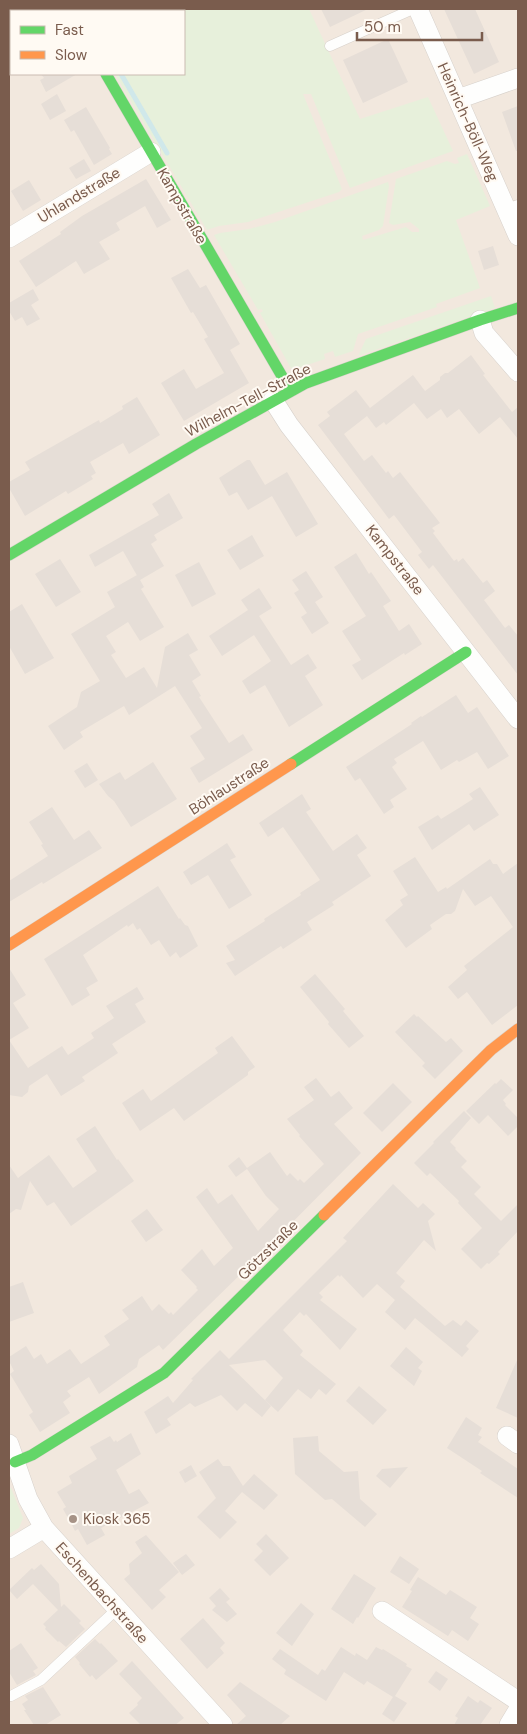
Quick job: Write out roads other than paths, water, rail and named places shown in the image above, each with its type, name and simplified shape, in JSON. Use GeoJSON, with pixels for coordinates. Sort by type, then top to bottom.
{"type":"FeatureCollection","features":[{"type":"Feature","properties":{"kind":"street","name":"Heinrich-Böll-Weg"},"geometry":{"type":"LineString","coordinates":[[418,9],[458,99],[512,207],[518,236]]}},
{"type":"Feature","properties":{"kind":"street","name":"Kampstraße"},"geometry":{"type":"LineString","coordinates":[[107,75],[290,390]]}},
{"type":"Feature","properties":{"kind":"street"},"geometry":{"type":"LineString","coordinates":[[458,99],[518,78]]}},
{"type":"Feature","properties":{"kind":"street","name":"Uhlandstraße"},"geometry":{"type":"LineString","coordinates":[[9,238],[150,152]]}},
{"type":"Feature","properties":{"kind":"street","name":"Wilhelm-Tell-Straße"},"geometry":{"type":"LineString","coordinates":[[9,555],[290,390],[321,377],[518,308]]}},
{"type":"Feature","properties":{"kind":"street"},"geometry":{"type":"LineString","coordinates":[[480,320],[484,333],[518,372]]}},
{"type":"Feature","properties":{"kind":"street","name":"Kampstraße"},"geometry":{"type":"LineString","coordinates":[[274,400],[289,425],[518,719]]}},
{"type":"Feature","properties":{"kind":"street","name":"Böhlaustraße"},"geometry":{"type":"LineString","coordinates":[[9,946],[466,652]]}},
{"type":"Feature","properties":{"kind":"street","name":"Götzstraße"},"geometry":{"type":"LineString","coordinates":[[16,1462],[32,1456],[164,1373],[436,1103],[491,1050],[518,1029]]}},
{"type":"Feature","properties":{"kind":"street","name":"Eschenbachstraße"},"geometry":{"type":"LineString","coordinates":[[9,1444],[28,1499],[44,1528],[223,1725]]}},
{"type":"Feature","properties":{"kind":"street"},"geometry":{"type":"LineString","coordinates":[[9,1549],[44,1528]]}},
{"type":"Feature","properties":{"kind":"street"},"geometry":{"type":"LineString","coordinates":[[382,1611],[518,1701]]}},
{"type":"Feature","properties":{"kind":"street"},"geometry":{"type":"LineString","coordinates":[[509,1725],[518,1710]]}},
{"type":"Feature","properties":{"kind":"lane"},"geometry":{"type":"LineString","coordinates":[[330,46],[413,9]]}},
{"type":"Feature","properties":{"kind":"lane"},"geometry":{"type":"LineString","coordinates":[[11,1696],[40,1680],[117,1609]]}},
{"type":"Feature","properties":{"kind":"waterway"},"geometry":{"type":"LineString","coordinates":[[122,75],[167,153]]}},
{"type":"Feature","properties":{"kind":"place","name":"Kiosk 365"},"geometry":{"type":"Point","coordinates":[73,1519]}}]}
